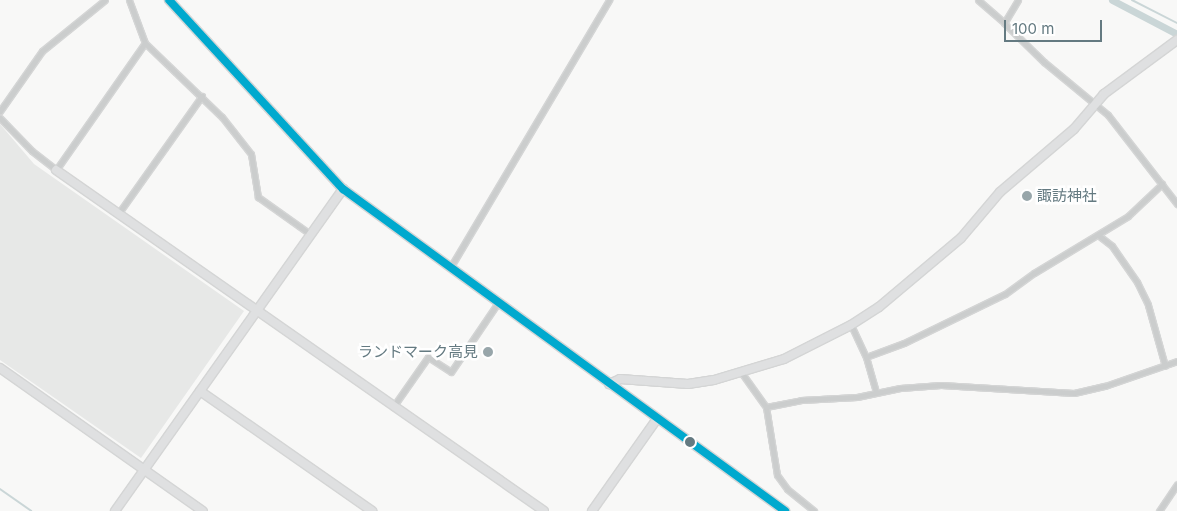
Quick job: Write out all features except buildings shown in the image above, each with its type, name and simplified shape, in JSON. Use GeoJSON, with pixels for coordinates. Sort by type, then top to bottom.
{"type":"FeatureCollection","features":[{"type":"Feature","properties":{"kind":"street"},"geometry":{"type":"LineString","coordinates":[[0,111],[31,63],[57,37],[105,0]]}},
{"type":"Feature","properties":{"kind":"street"},"geometry":{"type":"LineString","coordinates":[[129,0],[145,43],[202,96],[250,154],[258,197],[310,234]]}},
{"type":"Feature","properties":{"kind":"street"},"geometry":{"type":"LineString","coordinates":[[169,0],[343,189],[497,304],[784,511]]}},
{"type":"Feature","properties":{"kind":"street"},"geometry":{"type":"LineString","coordinates":[[449,268],[609,0]]}},
{"type":"Feature","properties":{"kind":"street"},"geometry":{"type":"LineString","coordinates":[[978,0],[1044,62],[1096,103],[1177,204]]}},
{"type":"Feature","properties":{"kind":"street"},"geometry":{"type":"LineString","coordinates":[[1004,23],[1018,0]]}},
{"type":"Feature","properties":{"kind":"street"},"geometry":{"type":"LineString","coordinates":[[609,384],[620,379],[688,384],[742,372],[803,351],[851,325],[879,307],[961,238],[1005,187],[1074,129],[1096,103],[1177,40]]}},
{"type":"Feature","properties":{"kind":"street"},"geometry":{"type":"LineString","coordinates":[[56,170],[145,43]]}},
{"type":"Feature","properties":{"kind":"street"},"geometry":{"type":"LineString","coordinates":[[118,214],[202,96]]}},
{"type":"Feature","properties":{"kind":"street"},"geometry":{"type":"LineString","coordinates":[[0,118],[32,152],[56,170],[393,408],[544,511]]}},
{"type":"Feature","properties":{"kind":"street"},"geometry":{"type":"LineString","coordinates":[[866,357],[912,339],[1005,294],[1034,273],[1128,216],[1162,184]]}},
{"type":"Feature","properties":{"kind":"street"},"geometry":{"type":"LineString","coordinates":[[116,511],[343,189]]}},
{"type":"Feature","properties":{"kind":"street"},"geometry":{"type":"LineString","coordinates":[[1098,235],[1112,246],[1137,282],[1148,305],[1165,366]]}},
{"type":"Feature","properties":{"kind":"street"},"geometry":{"type":"LineString","coordinates":[[393,408],[428,357],[451,372],[497,304]]}},
{"type":"Feature","properties":{"kind":"street"},"geometry":{"type":"LineString","coordinates":[[851,325],[866,357],[876,393]]}},
{"type":"Feature","properties":{"kind":"street"},"geometry":{"type":"LineString","coordinates":[[766,408],[801,400],[941,385],[1074,392],[1105,386],[1177,361]]}},
{"type":"Feature","properties":{"kind":"street"},"geometry":{"type":"LineString","coordinates":[[0,368],[203,511]]}},
{"type":"Feature","properties":{"kind":"street"},"geometry":{"type":"LineString","coordinates":[[742,372],[766,408],[777,475],[787,489],[814,511]]}},
{"type":"Feature","properties":{"kind":"street"},"geometry":{"type":"LineString","coordinates":[[200,391],[372,511]]}},
{"type":"Feature","properties":{"kind":"street"},"geometry":{"type":"LineString","coordinates":[[592,511],[657,418]]}},
{"type":"Feature","properties":{"kind":"street"},"geometry":{"type":"LineString","coordinates":[[1159,511],[1177,484]]}},
{"type":"Feature","properties":{"kind":"shaded area"},"geometry":{"type":"Polygon","coordinates":[[[0,124],[34,164],[244,311],[141,458],[0,360],[0,124]]]}},
{"type":"Feature","properties":{"kind":"waterway"},"geometry":{"type":"LineString","coordinates":[[1112,0],[1177,34]]}},
{"type":"Feature","properties":{"kind":"waterway"},"geometry":{"type":"LineString","coordinates":[[1132,0],[1177,23]]}},
{"type":"Feature","properties":{"kind":"waterway"},"geometry":{"type":"LineString","coordinates":[[0,489],[31,511]]}},
{"type":"Feature","properties":{"kind":"transit line"},"geometry":{"type":"LineString","coordinates":[[169,0],[343,189],[785,511]]}},
{"type":"Feature","properties":{"kind":"place","name":"諏訪神社"},"geometry":{"type":"Point","coordinates":[1027,196]}},
{"type":"Feature","properties":{"kind":"place","name":"ランドマーク高見"},"geometry":{"type":"Point","coordinates":[488,352]}}]}
